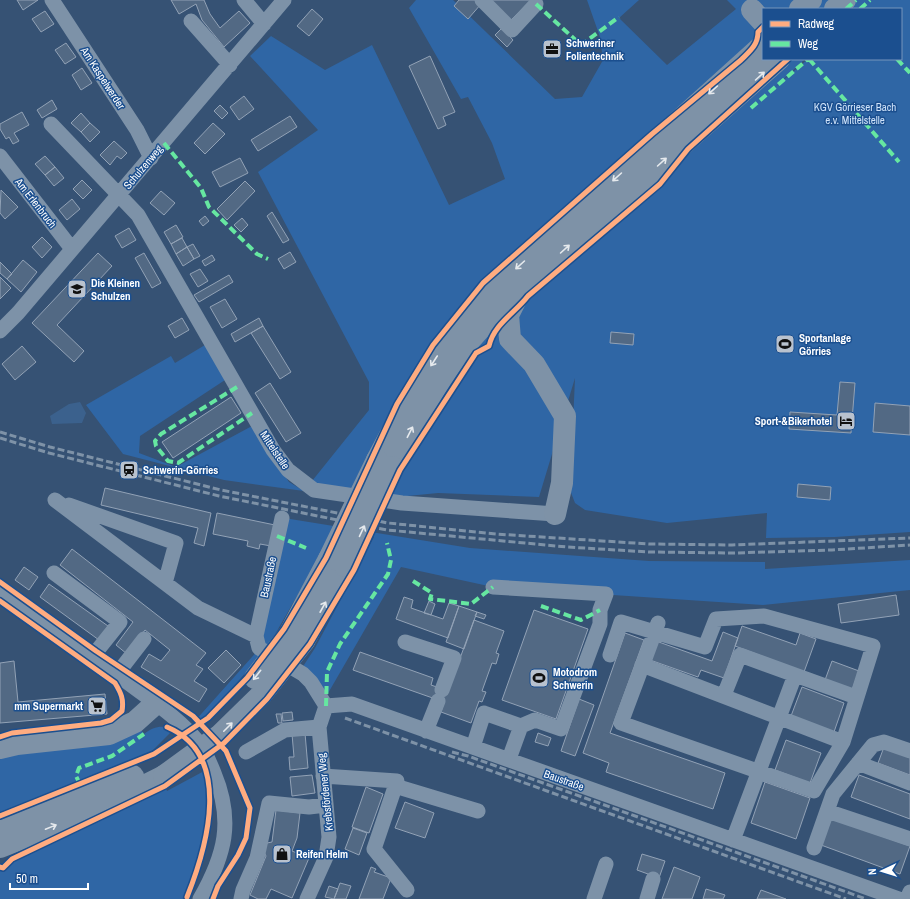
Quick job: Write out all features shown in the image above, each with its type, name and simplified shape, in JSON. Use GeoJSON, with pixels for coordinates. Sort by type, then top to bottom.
{"type":"FeatureCollection","features":[{"type":"Feature","properties":{"kind":"highway"},"geometry":{"type":"LineString","coordinates":[[801,8],[812,0]]}},
{"type":"Feature","properties":{"kind":"highway"},"geometry":{"type":"LineString","coordinates":[[806,8],[816,0]]}},
{"type":"Feature","properties":{"kind":"highway"},"geometry":{"type":"LineString","coordinates":[[836,8],[845,0]]}},
{"type":"Feature","properties":{"kind":"highway"},"geometry":{"type":"LineString","coordinates":[[5,839],[108,804],[161,769],[211,724],[297,637],[337,563],[385,463],[408,401],[442,348],[474,310],[507,276],[762,43]]}},
{"type":"Feature","properties":{"kind":"highway"},"geometry":{"type":"LineString","coordinates":[[385,463],[457,356],[488,320],[778,60]]}},
{"type":"Feature","properties":{"kind":"highway"},"geometry":{"type":"LineString","coordinates":[[522,288],[508,315],[510,339],[534,364],[565,416],[562,484],[555,514]]}},
{"type":"Feature","properties":{"kind":"highway"},"geometry":{"type":"LineString","coordinates":[[457,356],[476,344],[491,338],[510,339]]}},
{"type":"Feature","properties":{"kind":"highway"},"geometry":{"type":"LineString","coordinates":[[0,748],[17,744],[109,734],[134,722],[155,704]]}},
{"type":"Feature","properties":{"kind":"highway"},"geometry":{"type":"LineString","coordinates":[[5,839],[103,789],[161,769]]}},
{"type":"Feature","properties":{"kind":"highway"},"geometry":{"type":"LineString","coordinates":[[0,821],[24,814],[86,790],[103,789]]}},
{"type":"Feature","properties":{"kind":"highway"},"geometry":{"type":"LineString","coordinates":[[0,861],[5,839]]}},
{"type":"Feature","properties":{"kind":"street","name":"Am Kaspelwerder"},"geometry":{"type":"LineString","coordinates":[[52,0],[137,130],[151,158]]}},
{"type":"Feature","properties":{"kind":"street"},"geometry":{"type":"LineString","coordinates":[[244,0],[264,24]]}},
{"type":"Feature","properties":{"kind":"street","name":"Schulzenweg"},"geometry":{"type":"LineString","coordinates":[[0,331],[18,313],[120,195],[284,0]]}},
{"type":"Feature","properties":{"kind":"street"},"geometry":{"type":"LineString","coordinates":[[482,0],[512,30],[536,4]]}},
{"type":"Feature","properties":{"kind":"street"},"geometry":{"type":"LineString","coordinates":[[191,21],[230,65]]}},
{"type":"Feature","properties":{"kind":"street"},"geometry":{"type":"LineString","coordinates":[[51,124],[120,195]]}},
{"type":"Feature","properties":{"kind":"street","name":"Am Erlenbruch"},"geometry":{"type":"LineString","coordinates":[[0,156],[72,249]]}},
{"type":"Feature","properties":{"kind":"street","name":"Mittelstelle"},"geometry":{"type":"LineString","coordinates":[[120,195],[138,215],[273,450],[288,470],[314,490],[402,503],[555,514]]}},
{"type":"Feature","properties":{"kind":"street"},"geometry":{"type":"LineString","coordinates":[[165,583],[176,543],[54,500],[165,583],[207,613],[256,636],[259,648],[303,674],[311,682],[326,706]]}},
{"type":"Feature","properties":{"kind":"street","name":"Baustraße"},"geometry":{"type":"LineString","coordinates":[[256,636],[282,518]]}},
{"type":"Feature","properties":{"kind":"street"},"geometry":{"type":"LineString","coordinates":[[54,573],[120,622],[92,657]]}},
{"type":"Feature","properties":{"kind":"street"},"geometry":{"type":"LineString","coordinates":[[473,747],[484,713],[521,726],[535,720],[561,729],[600,624],[600,610],[606,594],[493,587]]}},
{"type":"Feature","properties":{"kind":"street"},"geometry":{"type":"LineString","coordinates":[[0,594],[117,674],[183,726],[200,744],[218,782],[224,803],[226,825],[225,838],[218,865],[200,899]]}},
{"type":"Feature","properties":{"kind":"street"},"geometry":{"type":"LineString","coordinates":[[610,655],[622,622],[656,628],[705,647],[716,618],[764,616],[873,646],[842,742],[814,791],[621,723],[656,628]]}},
{"type":"Feature","properties":{"kind":"street"},"geometry":{"type":"LineString","coordinates":[[117,674],[144,639]]}},
{"type":"Feature","properties":{"kind":"street"},"geometry":{"type":"LineString","coordinates":[[406,642],[454,658],[426,731]]}},
{"type":"Feature","properties":{"kind":"street"},"geometry":{"type":"LineString","coordinates":[[724,695],[740,655],[856,697]]}},
{"type":"Feature","properties":{"kind":"street"},"geometry":{"type":"LineString","coordinates":[[642,665],[779,716],[842,742]]}},
{"type":"Feature","properties":{"kind":"street"},"geometry":{"type":"LineString","coordinates":[[733,840],[795,674]]}},
{"type":"Feature","properties":{"kind":"street","name":"Baustraße"},"geometry":{"type":"LineString","coordinates":[[326,706],[352,704],[899,899]]}},
{"type":"Feature","properties":{"kind":"street","name":"Krebsfördener Weg"},"geometry":{"type":"LineString","coordinates":[[307,899],[326,856],[329,837],[319,727],[326,706]]}},
{"type":"Feature","properties":{"kind":"street"},"geometry":{"type":"LineString","coordinates":[[508,759],[521,726]]}},
{"type":"Feature","properties":{"kind":"street"},"geometry":{"type":"LineString","coordinates":[[246,752],[285,730],[319,727]]}},
{"type":"Feature","properties":{"kind":"street"},"geometry":{"type":"LineString","coordinates":[[814,848],[833,794],[873,745],[884,742],[910,751]]}},
{"type":"Feature","properties":{"kind":"street"},"geometry":{"type":"LineString","coordinates":[[858,763],[910,783]]}},
{"type":"Feature","properties":{"kind":"street"},"geometry":{"type":"LineString","coordinates":[[323,776],[398,781],[374,848],[407,890]]}},
{"type":"Feature","properties":{"kind":"street"},"geometry":{"type":"LineString","coordinates":[[395,786],[478,811]]}},
{"type":"Feature","properties":{"kind":"street"},"geometry":{"type":"LineString","coordinates":[[241,899],[243,890],[256,858],[269,803],[309,807],[326,805]]}},
{"type":"Feature","properties":{"kind":"street"},"geometry":{"type":"LineString","coordinates":[[827,810],[910,839]]}},
{"type":"Feature","properties":{"kind":"street"},"geometry":{"type":"LineString","coordinates":[[594,899],[606,864]]}},
{"type":"Feature","properties":{"kind":"street"},"geometry":{"type":"LineString","coordinates":[[647,899],[653,878]]}},
{"type":"Feature","properties":{"kind":"street"},"geometry":{"type":"LineString","coordinates":[[907,899],[910,892]]}},
{"type":"Feature","properties":{"kind":"green space","name":"KGV Görrieser Bach e.v. Mittelstelle"},"geometry":{"type":"Polygon","coordinates":[[[416,0],[453,0],[555,99],[582,97],[603,60],[600,37],[587,0],[639,0],[619,18],[667,65],[736,9],[727,0],[910,0],[910,532],[835,537],[766,538],[767,513],[667,523],[585,510],[575,503],[570,490],[575,378],[539,497],[438,493],[397,497],[304,491],[369,410],[369,382],[258,172],[318,130],[250,56],[271,36],[325,70],[372,45],[449,205],[505,179],[492,143],[468,97],[461,99],[409,8],[416,0]]]}},
{"type":"Feature","properties":{"kind":"green space"},"geometry":{"type":"Polygon","coordinates":[[[205,345],[225,380],[140,436],[139,453],[176,467],[252,426],[289,482],[304,491],[224,480],[123,454],[86,405],[171,356],[175,363],[205,345]]]}},
{"type":"Feature","properties":{"kind":"green space"},"geometry":{"type":"Polygon","coordinates":[[[284,518],[470,548],[649,561],[765,562],[765,569],[910,560],[910,590],[763,605],[493,587],[401,567],[327,695],[302,668],[315,648],[374,537],[335,530],[266,650],[207,716],[195,724],[194,722],[261,647],[284,518]]]}},
{"type":"Feature","properties":{"kind":"green space"},"geometry":{"type":"Polygon","coordinates":[[[135,722],[144,734],[151,729],[158,727],[174,729],[151,752],[154,754],[0,816],[0,748],[135,722]]]}},
{"type":"Feature","properties":{"kind":"green space"},"geometry":{"type":"Polygon","coordinates":[[[206,770],[210,802],[209,818],[203,850],[187,897],[182,899],[0,899],[0,867],[3,868],[12,859],[165,786],[167,791],[206,770]]]}},
{"type":"Feature","properties":{"kind":"shaded area"},"geometry":{"type":"Polygon","coordinates":[[[80,402],[86,413],[82,423],[52,424],[50,416],[69,404],[80,402]]]}},
{"type":"Feature","properties":{"kind":"building"},"geometry":{"type":"Polygon","coordinates":[[[17,0],[38,0],[23,10],[17,0]]]}},
{"type":"Feature","properties":{"kind":"building"},"geometry":{"type":"Polygon","coordinates":[[[171,0],[204,0],[210,14],[220,28],[239,11],[250,23],[224,47],[202,20],[196,4],[179,14],[171,0]]]}},
{"type":"Feature","properties":{"kind":"building"},"geometry":{"type":"Polygon","coordinates":[[[459,0],[476,0],[481,4],[468,19],[454,6],[459,0]]]}},
{"type":"Feature","properties":{"kind":"building"},"geometry":{"type":"Polygon","coordinates":[[[487,0],[531,0],[510,21],[487,0]]]}},
{"type":"Feature","properties":{"kind":"building"},"geometry":{"type":"Polygon","coordinates":[[[312,9],[323,19],[309,36],[297,26],[312,9]]]}},
{"type":"Feature","properties":{"kind":"building"},"geometry":{"type":"Polygon","coordinates":[[[45,11],[54,24],[41,32],[32,19],[45,11]]]}},
{"type":"Feature","properties":{"kind":"building"},"geometry":{"type":"Polygon","coordinates":[[[502,28],[513,40],[507,47],[495,35],[502,28]]]}},
{"type":"Feature","properties":{"kind":"building"},"geometry":{"type":"Polygon","coordinates":[[[66,43],[76,57],[65,64],[55,50],[66,43]]]}},
{"type":"Feature","properties":{"kind":"building"},"geometry":{"type":"Polygon","coordinates":[[[430,56],[455,112],[443,117],[446,125],[438,129],[409,66],[430,56]]]}},
{"type":"Feature","properties":{"kind":"building"},"geometry":{"type":"Polygon","coordinates":[[[82,68],[92,83],[81,90],[72,75],[82,68]]]}},
{"type":"Feature","properties":{"kind":"building"},"geometry":{"type":"Polygon","coordinates":[[[244,96],[254,109],[239,120],[230,107],[244,96]]]}},
{"type":"Feature","properties":{"kind":"building"},"geometry":{"type":"Polygon","coordinates":[[[52,100],[57,109],[42,118],[37,110],[52,100]]]}},
{"type":"Feature","properties":{"kind":"building"},"geometry":{"type":"Polygon","coordinates":[[[220,105],[228,113],[222,119],[214,111],[220,105]]]}},
{"type":"Feature","properties":{"kind":"building"},"geometry":{"type":"Polygon","coordinates":[[[22,112],[29,125],[14,133],[19,141],[13,144],[9,137],[6,139],[0,129],[0,124],[22,112]]]}},
{"type":"Feature","properties":{"kind":"building"},"geometry":{"type":"Polygon","coordinates":[[[81,113],[90,123],[81,132],[71,123],[81,113]]]}},
{"type":"Feature","properties":{"kind":"building"},"geometry":{"type":"Polygon","coordinates":[[[290,116],[297,127],[258,151],[251,140],[290,116]]]}},
{"type":"Feature","properties":{"kind":"building"},"geometry":{"type":"Polygon","coordinates":[[[90,123],[100,132],[90,142],[81,132],[90,123]]]}},
{"type":"Feature","properties":{"kind":"building"},"geometry":{"type":"Polygon","coordinates":[[[213,123],[225,134],[205,154],[194,143],[213,123]]]}},
{"type":"Feature","properties":{"kind":"building"},"geometry":{"type":"Polygon","coordinates":[[[114,141],[127,153],[121,159],[117,156],[110,165],[100,155],[114,141]]]}},
{"type":"Feature","properties":{"kind":"building"},"geometry":{"type":"Polygon","coordinates":[[[45,156],[55,167],[45,175],[35,164],[45,156]]]}},
{"type":"Feature","properties":{"kind":"building"},"geometry":{"type":"Polygon","coordinates":[[[240,158],[248,173],[220,187],[212,172],[240,158]]]}},
{"type":"Feature","properties":{"kind":"building"},"geometry":{"type":"Polygon","coordinates":[[[55,167],[64,178],[54,186],[45,175],[55,167]]]}},
{"type":"Feature","properties":{"kind":"building"},"geometry":{"type":"Polygon","coordinates":[[[82,180],[92,190],[83,199],[73,189],[82,180]]]}},
{"type":"Feature","properties":{"kind":"building"},"geometry":{"type":"Polygon","coordinates":[[[245,181],[255,191],[227,220],[217,209],[245,181]]]}},
{"type":"Feature","properties":{"kind":"building"},"geometry":{"type":"Polygon","coordinates":[[[1,190],[18,207],[5,219],[0,213],[1,190]]]}},
{"type":"Feature","properties":{"kind":"building"},"geometry":{"type":"Polygon","coordinates":[[[161,191],[175,203],[164,215],[150,203],[161,191]]]}},
{"type":"Feature","properties":{"kind":"building"},"geometry":{"type":"Polygon","coordinates":[[[72,199],[80,209],[67,220],[59,210],[72,199]]]}},
{"type":"Feature","properties":{"kind":"building"},"geometry":{"type":"Polygon","coordinates":[[[272,212],[289,240],[283,243],[267,216],[272,212]]]}},
{"type":"Feature","properties":{"kind":"building"},"geometry":{"type":"Polygon","coordinates":[[[205,216],[209,221],[203,226],[199,221],[205,216]]]}},
{"type":"Feature","properties":{"kind":"building"},"geometry":{"type":"Polygon","coordinates":[[[242,218],[248,225],[241,232],[234,225],[242,218]]]}},
{"type":"Feature","properties":{"kind":"building"},"geometry":{"type":"Polygon","coordinates":[[[176,225],[183,237],[171,244],[164,232],[176,225]]]}},
{"type":"Feature","properties":{"kind":"building"},"geometry":{"type":"Polygon","coordinates":[[[129,228],[136,240],[122,248],[115,236],[129,228]]]}},
{"type":"Feature","properties":{"kind":"building"},"geometry":{"type":"Polygon","coordinates":[[[42,237],[52,247],[42,258],[32,247],[42,237]]]}},
{"type":"Feature","properties":{"kind":"building"},"geometry":{"type":"Polygon","coordinates":[[[182,238],[187,247],[176,254],[171,244],[182,238]]]}},
{"type":"Feature","properties":{"kind":"building"},"geometry":{"type":"Polygon","coordinates":[[[193,244],[200,256],[194,259],[187,247],[193,244]]]}},
{"type":"Feature","properties":{"kind":"building"},"geometry":{"type":"Polygon","coordinates":[[[187,247],[194,259],[183,266],[176,254],[187,247]]]}},
{"type":"Feature","properties":{"kind":"building"},"geometry":{"type":"Polygon","coordinates":[[[290,252],[296,262],[284,269],[278,259],[290,252]]]}},
{"type":"Feature","properties":{"kind":"building","name":"Die Kleinen Schulzen"},"geometry":{"type":"Polygon","coordinates":[[[98,253],[112,266],[57,325],[84,351],[74,362],[32,323],[98,253]]]}},
{"type":"Feature","properties":{"kind":"building"},"geometry":{"type":"Polygon","coordinates":[[[144,253],[161,283],[152,288],[135,258],[144,253]]]}},
{"type":"Feature","properties":{"kind":"building"},"geometry":{"type":"Polygon","coordinates":[[[212,255],[215,260],[205,266],[202,261],[212,255]]]}},
{"type":"Feature","properties":{"kind":"building"},"geometry":{"type":"Polygon","coordinates":[[[23,260],[37,272],[21,292],[7,279],[23,260]]]}},
{"type":"Feature","properties":{"kind":"building"},"geometry":{"type":"Polygon","coordinates":[[[0,262],[12,274],[7,279],[0,273],[0,262]]]}},
{"type":"Feature","properties":{"kind":"building"},"geometry":{"type":"Polygon","coordinates":[[[200,269],[208,281],[198,287],[190,274],[200,269]]]}},
{"type":"Feature","properties":{"kind":"building"},"geometry":{"type":"Polygon","coordinates":[[[229,275],[233,282],[199,302],[194,295],[229,275]]]}},
{"type":"Feature","properties":{"kind":"building"},"geometry":{"type":"Polygon","coordinates":[[[0,277],[11,288],[0,299],[0,277]]]}},
{"type":"Feature","properties":{"kind":"building"},"geometry":{"type":"Polygon","coordinates":[[[225,299],[237,319],[222,328],[210,307],[225,299]]]}},
{"type":"Feature","properties":{"kind":"building"},"geometry":{"type":"Polygon","coordinates":[[[182,318],[189,330],[175,338],[168,326],[182,318]]]}},
{"type":"Feature","properties":{"kind":"building"},"geometry":{"type":"Polygon","coordinates":[[[259,318],[263,326],[235,342],[231,334],[259,318]]]}},
{"type":"Feature","properties":{"kind":"building"},"geometry":{"type":"Polygon","coordinates":[[[263,326],[291,372],[280,379],[251,333],[263,326]]]}},
{"type":"Feature","properties":{"kind":"building"},"geometry":{"type":"Polygon","coordinates":[[[611,332],[634,334],[633,345],[610,343],[611,332]]]}},
{"type":"Feature","properties":{"kind":"building"},"geometry":{"type":"Polygon","coordinates":[[[22,346],[36,362],[15,380],[2,364],[22,346]]]}},
{"type":"Feature","properties":{"kind":"building"},"geometry":{"type":"Polygon","coordinates":[[[840,382],[855,383],[851,433],[789,429],[790,412],[837,415],[840,382]]]}},
{"type":"Feature","properties":{"kind":"building"},"geometry":{"type":"Polygon","coordinates":[[[270,383],[301,433],[286,442],[255,393],[270,383]]]}},
{"type":"Feature","properties":{"kind":"building"},"geometry":{"type":"Polygon","coordinates":[[[231,397],[241,413],[173,458],[162,442],[231,397]]]}},
{"type":"Feature","properties":{"kind":"building"},"geometry":{"type":"Polygon","coordinates":[[[875,403],[910,406],[910,435],[873,432],[875,403]]]}},
{"type":"Feature","properties":{"kind":"building"},"geometry":{"type":"Polygon","coordinates":[[[798,484],[831,487],[830,500],[797,497],[798,484]]]}},
{"type":"Feature","properties":{"kind":"building"},"geometry":{"type":"Polygon","coordinates":[[[105,488],[211,513],[204,546],[194,543],[198,528],[101,505],[105,488]]]}},
{"type":"Feature","properties":{"kind":"building"},"geometry":{"type":"Polygon","coordinates":[[[217,513],[275,525],[271,546],[260,544],[259,549],[247,546],[248,541],[213,534],[217,513]]]}},
{"type":"Feature","properties":{"kind":"building"},"geometry":{"type":"Polygon","coordinates":[[[72,549],[206,653],[196,665],[203,669],[194,681],[207,689],[199,702],[141,667],[149,654],[161,661],[170,650],[145,630],[127,654],[116,645],[133,622],[60,565],[72,549]]]}},
{"type":"Feature","properties":{"kind":"building"},"geometry":{"type":"Polygon","coordinates":[[[24,567],[38,577],[29,590],[15,580],[24,567]]]}},
{"type":"Feature","properties":{"kind":"building"},"geometry":{"type":"Polygon","coordinates":[[[49,584],[108,626],[99,640],[40,597],[49,584]]]}},
{"type":"Feature","properties":{"kind":"building"},"geometry":{"type":"Polygon","coordinates":[[[896,595],[899,615],[841,623],[838,604],[896,595]]]}},
{"type":"Feature","properties":{"kind":"building"},"geometry":{"type":"Polygon","coordinates":[[[404,597],[413,600],[411,608],[443,619],[449,603],[459,606],[448,638],[396,619],[404,597]]]}},
{"type":"Feature","properties":{"kind":"building"},"geometry":{"type":"Polygon","coordinates":[[[429,601],[435,604],[431,615],[424,613],[429,601]]]}},
{"type":"Feature","properties":{"kind":"building"},"geometry":{"type":"Polygon","coordinates":[[[459,606],[477,612],[464,649],[446,642],[459,606]]]}},
{"type":"Feature","properties":{"kind":"building"},"geometry":{"type":"Polygon","coordinates":[[[534,610],[588,629],[556,719],[502,700],[534,610]]]}},
{"type":"Feature","properties":{"kind":"building"},"geometry":{"type":"Polygon","coordinates":[[[477,612],[486,615],[484,619],[475,616],[477,612]]]}},
{"type":"Feature","properties":{"kind":"building"},"geometry":{"type":"Polygon","coordinates":[[[474,620],[504,631],[496,653],[499,654],[496,664],[492,663],[482,691],[486,692],[482,702],[479,701],[471,723],[441,712],[444,702],[353,670],[360,652],[433,678],[431,685],[448,691],[474,620]]]}},
{"type":"Feature","properties":{"kind":"building"},"geometry":{"type":"Polygon","coordinates":[[[742,626],[796,645],[800,633],[816,639],[804,672],[735,646],[742,626]]]}},
{"type":"Feature","properties":{"kind":"building"},"geometry":{"type":"Polygon","coordinates":[[[723,632],[738,638],[724,678],[701,670],[698,677],[650,660],[656,641],[712,661],[723,632]]]}},
{"type":"Feature","properties":{"kind":"building"},"geometry":{"type":"Polygon","coordinates":[[[625,633],[644,640],[610,733],[725,773],[713,809],[606,772],[609,763],[583,753],[625,633]]]}},
{"type":"Feature","properties":{"kind":"building"},"geometry":{"type":"Polygon","coordinates":[[[226,650],[241,665],[224,683],[208,668],[226,650]]]}},
{"type":"Feature","properties":{"kind":"building"},"geometry":{"type":"Polygon","coordinates":[[[14,661],[18,702],[105,694],[107,714],[0,723],[0,663],[14,661]]]}},
{"type":"Feature","properties":{"kind":"building"},"geometry":{"type":"Polygon","coordinates":[[[832,661],[859,671],[852,690],[825,680],[832,661]]]}},
{"type":"Feature","properties":{"kind":"building"},"geometry":{"type":"Polygon","coordinates":[[[802,687],[844,703],[834,732],[791,716],[802,687]]]}},
{"type":"Feature","properties":{"kind":"building"},"geometry":{"type":"Polygon","coordinates":[[[579,699],[594,705],[575,756],[561,751],[579,699]]]}},
{"type":"Feature","properties":{"kind":"building"},"geometry":{"type":"Polygon","coordinates":[[[292,712],[293,720],[283,721],[282,713],[292,712]]]}},
{"type":"Feature","properties":{"kind":"building"},"geometry":{"type":"Polygon","coordinates":[[[276,714],[281,714],[282,723],[278,723],[276,714]]]}},
{"type":"Feature","properties":{"kind":"building"},"geometry":{"type":"Polygon","coordinates":[[[305,733],[308,768],[290,770],[289,757],[294,757],[292,734],[305,733]]]}},
{"type":"Feature","properties":{"kind":"building"},"geometry":{"type":"Polygon","coordinates":[[[538,733],[551,738],[548,746],[535,742],[538,733]]]}},
{"type":"Feature","properties":{"kind":"building"},"geometry":{"type":"Polygon","coordinates":[[[786,740],[821,753],[810,783],[775,770],[786,740]]]}},
{"type":"Feature","properties":{"kind":"building"},"geometry":{"type":"Polygon","coordinates":[[[884,747],[910,757],[910,775],[878,763],[884,747]]]}},
{"type":"Feature","properties":{"kind":"building"},"geometry":{"type":"Polygon","coordinates":[[[312,775],[315,793],[292,796],[290,777],[312,775]]]}},
{"type":"Feature","properties":{"kind":"building"},"geometry":{"type":"Polygon","coordinates":[[[859,775],[910,794],[910,819],[851,797],[859,775]]]}},
{"type":"Feature","properties":{"kind":"building"},"geometry":{"type":"Polygon","coordinates":[[[765,782],[810,798],[796,839],[751,823],[765,782]]]}},
{"type":"Feature","properties":{"kind":"building"},"geometry":{"type":"Polygon","coordinates":[[[366,787],[383,794],[369,833],[352,827],[366,787]]]}},
{"type":"Feature","properties":{"kind":"building"},"geometry":{"type":"Polygon","coordinates":[[[405,802],[434,813],[425,838],[395,828],[405,802]]]}},
{"type":"Feature","properties":{"kind":"building","name":"Reifen Helm"},"geometry":{"type":"Polygon","coordinates":[[[276,810],[300,813],[297,838],[292,851],[309,858],[292,898],[271,889],[266,899],[258,899],[250,895],[266,856],[264,852],[267,843],[272,842],[276,810]]]}},
{"type":"Feature","properties":{"kind":"building"},"geometry":{"type":"Polygon","coordinates":[[[830,818],[910,846],[900,874],[821,845],[830,818]]]}},
{"type":"Feature","properties":{"kind":"building"},"geometry":{"type":"Polygon","coordinates":[[[353,828],[367,833],[359,855],[345,849],[353,828]]]}},
{"type":"Feature","properties":{"kind":"building"},"geometry":{"type":"Polygon","coordinates":[[[642,854],[665,861],[659,878],[637,870],[642,854]]]}},
{"type":"Feature","properties":{"kind":"building"},"geometry":{"type":"Polygon","coordinates":[[[371,867],[376,869],[374,872],[391,878],[383,899],[359,899],[371,867]]]}},
{"type":"Feature","properties":{"kind":"building"},"geometry":{"type":"Polygon","coordinates":[[[674,867],[700,877],[692,899],[662,899],[674,867]]]}},
{"type":"Feature","properties":{"kind":"building"},"geometry":{"type":"Polygon","coordinates":[[[340,883],[351,886],[346,899],[334,899],[340,883]]]}},
{"type":"Feature","properties":{"kind":"building"},"geometry":{"type":"Polygon","coordinates":[[[329,886],[338,889],[334,899],[325,897],[329,886]]]}},
{"type":"Feature","properties":{"kind":"building"},"geometry":{"type":"Polygon","coordinates":[[[706,889],[725,895],[723,899],[703,899],[706,889]]]}},
{"type":"Feature","properties":{"kind":"building"},"geometry":{"type":"Polygon","coordinates":[[[761,890],[786,899],[757,899],[761,890]]]}},
{"type":"Feature","properties":{"kind":"railway"},"geometry":{"type":"LineString","coordinates":[[0,432],[50,447],[221,490],[388,523],[496,534],[649,544],[732,545],[910,538]]}},
{"type":"Feature","properties":{"kind":"railway"},"geometry":{"type":"LineString","coordinates":[[0,438],[49,453],[219,496],[387,530],[567,547],[649,552],[734,553],[832,550],[910,545]]}},
{"type":"Feature","properties":{"kind":"railway"},"geometry":{"type":"LineString","coordinates":[[345,718],[846,899]]}},
{"type":"Feature","properties":{"kind":"railway"},"geometry":{"type":"LineString","coordinates":[[452,752],[468,756],[866,899]]}},
{"type":"Feature","properties":{"kind":"marked path"},"geometry":{"type":"LineString","coordinates":[[847,8],[856,0]]}},
{"type":"Feature","properties":{"kind":"marked path"},"geometry":{"type":"LineString","coordinates":[[861,8],[870,0]]}},
{"type":"Feature","properties":{"kind":"marked path"},"geometry":{"type":"LineString","coordinates":[[536,4],[581,45],[619,17]]}},
{"type":"Feature","properties":{"kind":"marked path"},"geometry":{"type":"LineString","coordinates":[[751,108],[807,60]]}},
{"type":"Feature","properties":{"kind":"marked path"},"geometry":{"type":"LineString","coordinates":[[810,60],[899,162]]}},
{"type":"Feature","properties":{"kind":"marked path"},"geometry":{"type":"LineString","coordinates":[[898,60],[910,73]]}},
{"type":"Feature","properties":{"kind":"marked path"},"geometry":{"type":"LineString","coordinates":[[164,143],[201,188],[209,207],[257,254],[268,259]]}},
{"type":"Feature","properties":{"kind":"marked path"},"geometry":{"type":"LineString","coordinates":[[237,387],[161,434],[155,441],[156,446],[168,461],[178,463],[252,413]]}},
{"type":"Feature","properties":{"kind":"marked path"},"geometry":{"type":"LineString","coordinates":[[277,536],[306,548]]}},
{"type":"Feature","properties":{"kind":"marked path"},"geometry":{"type":"LineString","coordinates":[[326,706],[327,672],[340,644],[388,574],[391,560],[387,543]]}},
{"type":"Feature","properties":{"kind":"marked path"},"geometry":{"type":"LineString","coordinates":[[413,581],[432,593],[430,599],[471,604],[493,587]]}},
{"type":"Feature","properties":{"kind":"marked path"},"geometry":{"type":"LineString","coordinates":[[541,606],[581,620],[600,610]]}},
{"type":"Feature","properties":{"kind":"marked path"},"geometry":{"type":"LineString","coordinates":[[80,784],[76,776],[79,768],[112,756],[144,734]]}},
{"type":"Feature","properties":{"kind":"cycle path"},"geometry":{"type":"LineString","coordinates":[[0,816],[154,754],[208,718],[247,678],[284,629],[326,558],[397,404],[433,345],[483,283],[652,134],[741,60],[753,48],[757,41],[758,32],[762,28]]}},
{"type":"Feature","properties":{"kind":"cycle path"},"geometry":{"type":"LineString","coordinates":[[0,867],[3,868],[12,859],[165,786],[224,743],[267,699],[310,644],[354,570],[400,470],[476,353],[489,346],[495,331],[528,296],[660,184],[688,149],[787,60]]}},
{"type":"Feature","properties":{"kind":"cycle path"},"geometry":{"type":"LineString","coordinates":[[0,582],[96,651],[193,716],[226,751],[250,808],[246,838],[238,855],[218,886],[213,899]]}},
{"type":"Feature","properties":{"kind":"cycle path"},"geometry":{"type":"LineString","coordinates":[[0,601],[115,683],[123,703],[122,711],[111,720],[101,723],[12,733],[0,737]]}},
{"type":"Feature","properties":{"kind":"cycle path"},"geometry":{"type":"LineString","coordinates":[[167,727],[188,740],[201,758],[208,780],[210,804],[207,829],[202,853],[187,897]]}},
{"type":"Feature","properties":{"kind":"place","name":"Schweriner Folientechnik"},"geometry":{"type":"Point","coordinates":[552,49]}},
{"type":"Feature","properties":{"kind":"place","name":"Die Kleinen Schulzen"},"geometry":{"type":"Point","coordinates":[77,289]}},
{"type":"Feature","properties":{"kind":"place","name":"Sportanlage Görries"},"geometry":{"type":"Point","coordinates":[785,344]}},
{"type":"Feature","properties":{"kind":"place","name":"Sport-&Bikerhotel"},"geometry":{"type":"Point","coordinates":[846,421]}},
{"type":"Feature","properties":{"kind":"place","name":"Schwerin-Görries"},"geometry":{"type":"Point","coordinates":[129,470]}},
{"type":"Feature","properties":{"kind":"place","name":"Motodrom Schwerin"},"geometry":{"type":"Point","coordinates":[539,678]}},
{"type":"Feature","properties":{"kind":"place","name":"mm Supermarkt"},"geometry":{"type":"Point","coordinates":[97,706]}},
{"type":"Feature","properties":{"kind":"place","name":"Reifen Helm"},"geometry":{"type":"Point","coordinates":[282,854]}}]}
